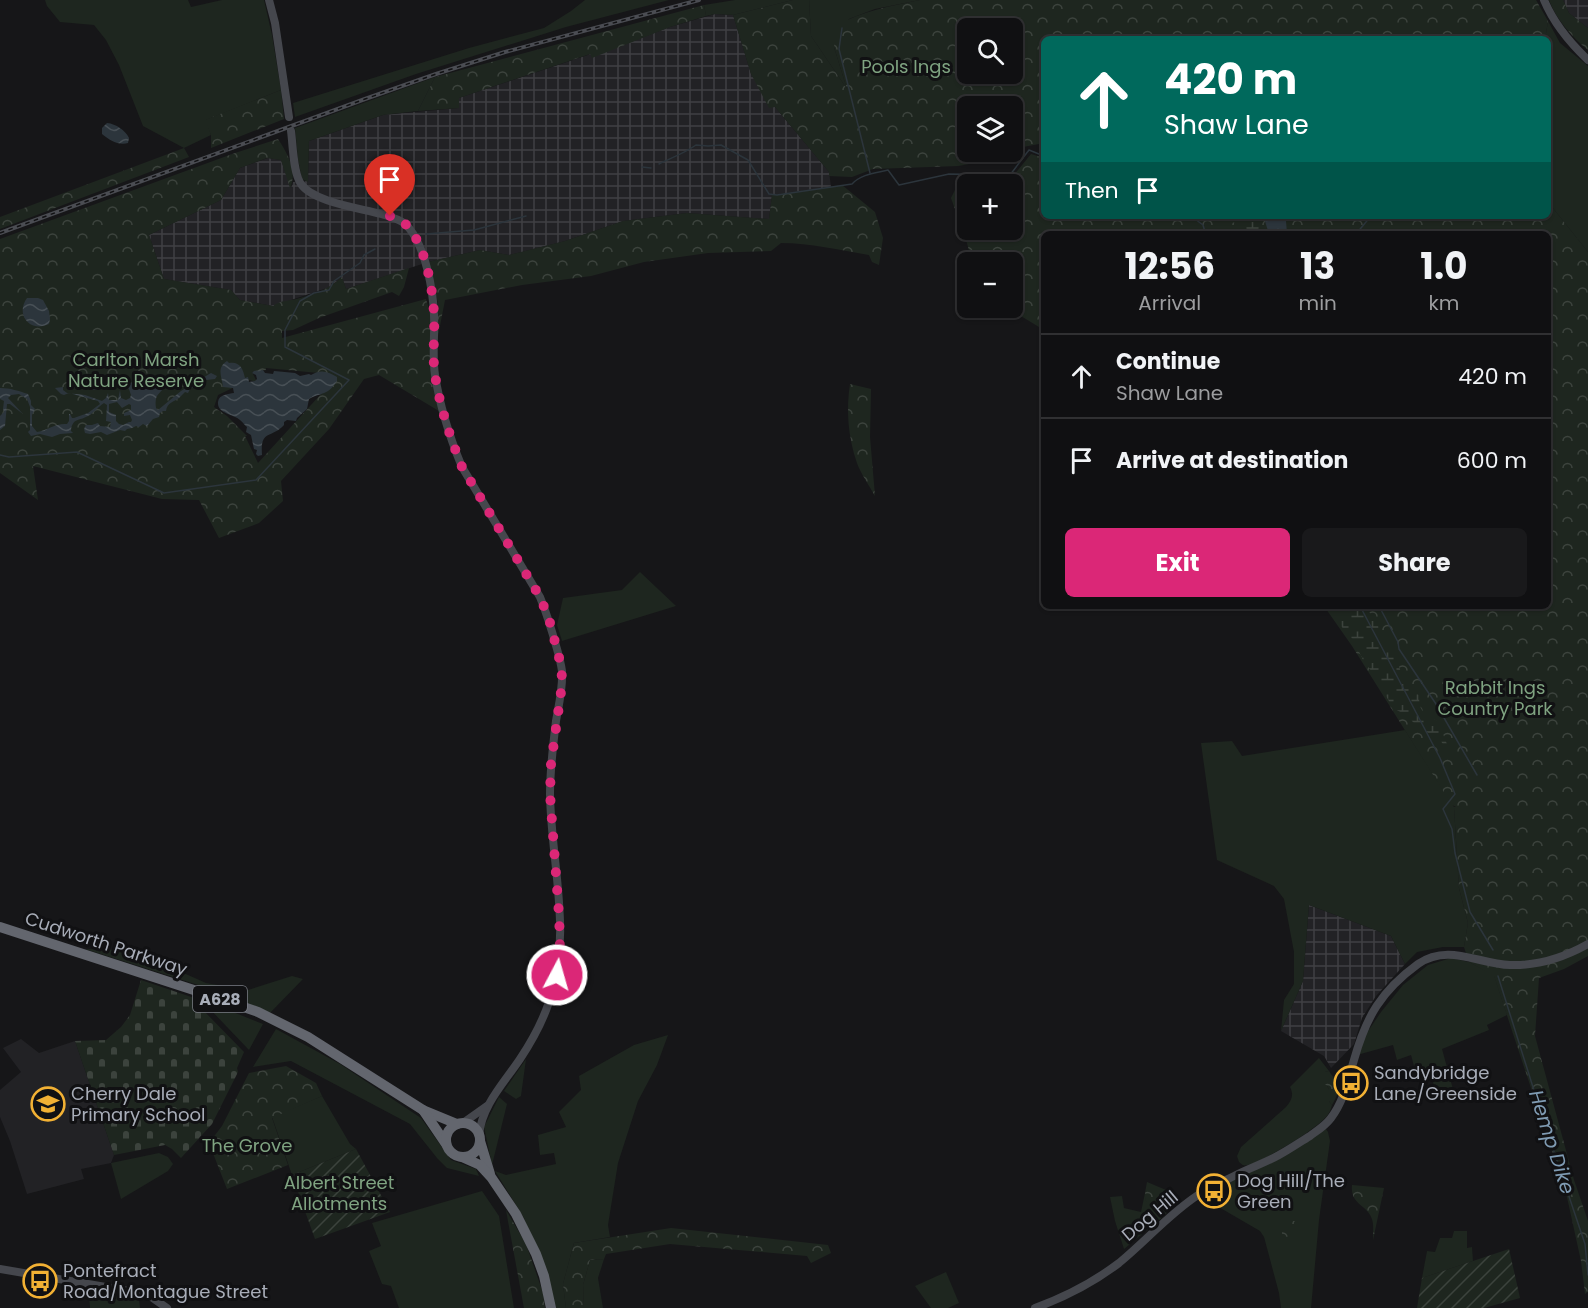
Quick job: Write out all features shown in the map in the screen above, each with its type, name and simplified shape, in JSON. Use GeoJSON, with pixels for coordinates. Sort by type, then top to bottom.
{"type":"FeatureCollection","features":[{"type":"Feature","properties":{"kind":"highway","name":"Cudworth Parkway"},"geometry":{"type":"LineString","coordinates":[[0,927],[258,1012],[308,1037],[423,1110],[460,1124],[473,1126],[480,1138],[491,1177]]}},
{"type":"Feature","properties":{"kind":"highway","name":"Cudworth Parkway"},"geometry":{"type":"LineString","coordinates":[[423,1110],[452,1153],[480,1165],[516,1214],[528,1236],[544,1276],[551,1308]]}},
{"type":"Feature","properties":{"kind":"highway"},"geometry":{"type":"LineString","coordinates":[[449,1148],[447,1137],[452,1127],[460,1124]]}},
{"type":"Feature","properties":{"kind":"highway"},"geometry":{"type":"LineString","coordinates":[[462,1157],[473,1154],[479,1146],[480,1138]]}},
{"type":"Feature","properties":{"kind":"street"},"geometry":{"type":"LineString","coordinates":[[268,0],[275,23],[289,117]]}},
{"type":"Feature","properties":{"kind":"street"},"geometry":{"type":"LineString","coordinates":[[1544,0],[1558,27],[1588,60]]}},
{"type":"Feature","properties":{"kind":"street"},"geometry":{"type":"LineString","coordinates":[[291,131],[297,174],[300,183],[309,192],[321,199],[390,216],[408,226],[415,237],[424,260],[432,294],[435,373],[438,393],[454,448],[462,467],[540,597],[549,619],[562,669],[551,764],[550,794],[559,915],[560,942],[557,975],[549,1003],[536,1032],[487,1106],[480,1128],[480,1138]]}},
{"type":"Feature","properties":{"kind":"street","name":"Dog Hill"},"geometry":{"type":"LineString","coordinates":[[1035,1308],[1078,1289],[1119,1262],[1198,1195],[1280,1155],[1324,1126],[1342,1101],[1362,1032],[1372,1012],[1400,979],[1420,963],[1440,954],[1451,954],[1512,965],[1551,960],[1588,944]]}},
{"type":"Feature","properties":{"kind":"street"},"geometry":{"type":"LineString","coordinates":[[460,1124],[487,1106]]}},
{"type":"Feature","properties":{"kind":"street"},"geometry":{"type":"LineString","coordinates":[[0,1269],[147,1294],[167,1308]]}},
{"type":"Feature","properties":{"kind":"shaded area"},"geometry":{"type":"Polygon","coordinates":[[[1563,0],[1588,0],[1588,28],[1569,13],[1563,0]]]}},
{"type":"Feature","properties":{"kind":"shaded area"},"geometry":{"type":"Polygon","coordinates":[[[715,14],[733,15],[751,74],[829,172],[831,187],[772,195],[769,219],[687,213],[623,221],[565,241],[509,255],[480,250],[428,262],[346,289],[342,277],[330,287],[273,306],[240,300],[231,290],[164,279],[149,235],[221,200],[240,168],[268,158],[281,160],[291,188],[293,182],[308,181],[309,141],[383,115],[459,108],[459,98],[591,54],[592,57],[670,27],[715,14]]]}},
{"type":"Feature","properties":{"kind":"shaded area"},"geometry":{"type":"Polygon","coordinates":[[[1309,905],[1391,936],[1405,964],[1376,996],[1362,1018],[1354,1044],[1331,1068],[1324,1056],[1281,1031],[1303,981],[1309,905]]]}},
{"type":"Feature","properties":{"kind":"shaded area","name":"Cherry Dale Primary School"},"geometry":{"type":"Polygon","coordinates":[[[21,1039],[39,1053],[75,1041],[114,1155],[111,1163],[81,1169],[84,1179],[27,1194],[0,1117],[0,1090],[21,1072],[3,1048],[21,1039]]]}},
{"type":"Feature","properties":{"kind":"green space"},"geometry":{"type":"Polygon","coordinates":[[[45,0],[188,0],[191,7],[222,0],[264,0],[281,90],[206,120],[211,135],[184,148],[143,126],[119,65],[106,40],[94,25],[60,22],[45,0]]]}},
{"type":"Feature","properties":{"kind":"green space"},"geometry":{"type":"Polygon","coordinates":[[[585,0],[669,0],[566,27],[416,74],[295,117],[293,103],[469,48],[544,28],[585,0]]]}},
{"type":"Feature","properties":{"kind":"green space"},"geometry":{"type":"Polygon","coordinates":[[[735,0],[793,0],[733,15],[706,16],[704,5],[735,0]]]}},
{"type":"Feature","properties":{"kind":"green space","name":"Pools Ings"},"geometry":{"type":"Polygon","coordinates":[[[793,0],[809,0],[811,36],[847,89],[834,47],[837,25],[867,13],[920,0],[1536,0],[1548,21],[1546,36],[1041,36],[1041,144],[1023,147],[1023,96],[957,96],[957,162],[979,162],[958,166],[873,169],[852,177],[829,176],[829,172],[775,107],[769,108],[751,74],[733,15],[793,0]]]}},
{"type":"Feature","properties":{"kind":"green space"},"geometry":{"type":"Polygon","coordinates":[[[809,0],[920,0],[875,9],[849,19],[834,47],[847,89],[811,36],[809,0]]]}},
{"type":"Feature","properties":{"kind":"green space"},"geometry":{"type":"Polygon","coordinates":[[[1549,0],[1563,0],[1569,13],[1588,28],[1588,50],[1565,27],[1549,0]]]}},
{"type":"Feature","properties":{"kind":"green space"},"geometry":{"type":"Polygon","coordinates":[[[704,5],[706,16],[670,27],[592,58],[590,54],[459,98],[459,108],[418,111],[435,77],[704,5]]]}},
{"type":"Feature","properties":{"kind":"green space"},"geometry":{"type":"Polygon","coordinates":[[[1548,21],[1560,43],[1588,66],[1588,252],[1551,206],[1551,36],[1546,36],[1548,21]]]}},
{"type":"Feature","properties":{"kind":"green space"},"geometry":{"type":"Polygon","coordinates":[[[435,77],[418,111],[383,115],[309,141],[308,182],[302,179],[295,128],[435,77]]]}},
{"type":"Feature","properties":{"kind":"green space"},"geometry":{"type":"Polygon","coordinates":[[[281,90],[284,119],[211,148],[211,135],[205,120],[281,90]]]}},
{"type":"Feature","properties":{"kind":"green space","name":"Carlton Marsh Nature Reserve"},"geometry":{"type":"Polygon","coordinates":[[[278,139],[288,156],[292,169],[290,188],[281,160],[267,158],[240,168],[221,200],[149,235],[164,279],[231,290],[240,300],[273,306],[317,292],[342,277],[346,289],[409,268],[399,296],[392,292],[319,318],[293,330],[282,331],[282,338],[426,299],[431,316],[439,411],[379,375],[364,379],[329,429],[281,481],[283,501],[259,523],[219,538],[199,500],[162,499],[33,466],[38,500],[0,473],[0,239],[278,139]],[[266,368],[266,370],[252,372],[257,382],[249,380],[218,395],[214,407],[227,416],[247,436],[245,436],[258,463],[332,382],[319,373],[266,368]]]}},
{"type":"Feature","properties":{"kind":"green space"},"geometry":{"type":"Polygon","coordinates":[[[184,148],[189,157],[0,229],[0,217],[184,148]]]}},
{"type":"Feature","properties":{"kind":"green space","name":"Rabbit Ings Country Park"},"geometry":{"type":"Polygon","coordinates":[[[1031,154],[1041,157],[1041,219],[1551,219],[1551,206],[1588,252],[1588,956],[1564,969],[1539,978],[1535,1036],[1574,1180],[1588,1221],[1588,1292],[1585,1294],[1581,1261],[1567,1197],[1494,976],[1469,962],[1464,947],[1468,923],[1459,888],[1454,807],[1456,807],[1452,805],[1326,609],[1551,609],[1551,231],[1041,231],[1041,328],[1023,317],[1023,252],[969,252],[966,240],[1023,240],[1023,174],[1015,174],[1031,154]]]}},
{"type":"Feature","properties":{"kind":"green space"},"geometry":{"type":"Polygon","coordinates":[[[842,185],[875,212],[883,238],[879,265],[872,262],[869,255],[792,243],[781,243],[771,251],[708,253],[644,262],[591,276],[522,285],[445,300],[437,341],[438,303],[428,262],[480,250],[509,255],[565,241],[623,221],[687,213],[769,219],[772,195],[842,185]]]}},
{"type":"Feature","properties":{"kind":"green space","name":"Rabbit Ings Country Park"},"geometry":{"type":"Polygon","coordinates":[[[957,186],[957,215],[951,198],[957,186]]]}},
{"type":"Feature","properties":{"kind":"green space"},"geometry":{"type":"Polygon","coordinates":[[[1225,219],[1255,219],[1261,231],[1236,231],[1240,224],[1225,219]]]}},
{"type":"Feature","properties":{"kind":"green space"},"geometry":{"type":"Polygon","coordinates":[[[850,384],[871,389],[870,437],[875,496],[854,453],[848,414],[850,384]]]}},
{"type":"Feature","properties":{"kind":"green space"},"geometry":{"type":"Polygon","coordinates":[[[640,572],[676,606],[562,641],[557,625],[563,598],[622,590],[640,572]]]}},
{"type":"Feature","properties":{"kind":"green space"},"geometry":{"type":"Polygon","coordinates":[[[1331,609],[1367,609],[1378,624],[1380,638],[1393,648],[1405,685],[1419,695],[1423,712],[1438,721],[1450,752],[1436,736],[1421,730],[1406,715],[1393,708],[1363,660],[1353,639],[1344,631],[1331,609]]]}},
{"type":"Feature","properties":{"kind":"green space"},"geometry":{"type":"Polygon","coordinates":[[[1405,730],[1454,807],[1459,888],[1468,923],[1464,947],[1443,947],[1417,952],[1405,964],[1391,936],[1309,905],[1303,981],[1281,1031],[1284,1000],[1294,984],[1294,952],[1284,899],[1274,886],[1217,860],[1201,743],[1232,741],[1242,756],[1405,730]]]}},
{"type":"Feature","properties":{"kind":"green space"},"geometry":{"type":"Polygon","coordinates":[[[85,949],[132,950],[206,983],[248,990],[292,976],[303,979],[270,1013],[214,990],[85,949]]]}},
{"type":"Feature","properties":{"kind":"green space"},"geometry":{"type":"Polygon","coordinates":[[[1451,958],[1469,962],[1494,975],[1507,1015],[1487,1025],[1489,1030],[1442,1049],[1454,1093],[1437,1098],[1432,1078],[1418,1081],[1411,1055],[1397,1060],[1393,1045],[1357,1055],[1362,1040],[1403,985],[1428,965],[1451,958]]]}},
{"type":"Feature","properties":{"kind":"green space"},"geometry":{"type":"Polygon","coordinates":[[[141,980],[203,1001],[202,1009],[244,1052],[237,1068],[238,1072],[212,1124],[181,1158],[165,1145],[114,1155],[75,1041],[106,1040],[121,1027],[130,1015],[141,980]]]}},
{"type":"Feature","properties":{"kind":"green space"},"geometry":{"type":"Polygon","coordinates":[[[208,1002],[263,1024],[249,1050],[207,1006],[208,1002]]]}},
{"type":"Feature","properties":{"kind":"green space"},"geometry":{"type":"Polygon","coordinates":[[[276,1029],[340,1064],[421,1118],[451,1160],[476,1169],[479,1176],[447,1168],[410,1124],[291,1061],[253,1067],[276,1029]]]}},
{"type":"Feature","properties":{"kind":"green space"},"geometry":{"type":"Polygon","coordinates":[[[668,1035],[657,1065],[638,1101],[618,1163],[608,1225],[610,1237],[574,1243],[563,1284],[566,1308],[556,1308],[524,1218],[495,1171],[506,1175],[556,1164],[554,1153],[540,1155],[538,1135],[566,1127],[559,1112],[581,1090],[579,1076],[634,1045],[668,1035]]]}},
{"type":"Feature","properties":{"kind":"green space"},"geometry":{"type":"Polygon","coordinates":[[[1319,1058],[1329,1071],[1325,1072],[1326,1084],[1330,1091],[1329,1101],[1332,1105],[1327,1116],[1301,1137],[1277,1151],[1248,1165],[1242,1165],[1237,1156],[1241,1147],[1286,1107],[1292,1097],[1290,1087],[1319,1058]]]}},
{"type":"Feature","properties":{"kind":"green space"},"geometry":{"type":"Polygon","coordinates":[[[526,1059],[521,1096],[516,1099],[504,1091],[526,1059]]]}},
{"type":"Feature","properties":{"kind":"green space","name":"The Grove"},"geometry":{"type":"Polygon","coordinates":[[[286,1066],[316,1083],[322,1096],[272,1118],[288,1165],[227,1189],[209,1143],[222,1126],[249,1073],[286,1066]]]}},
{"type":"Feature","properties":{"kind":"green space"},"geometry":{"type":"Polygon","coordinates":[[[1329,1071],[1338,1087],[1332,1105],[1329,1101],[1329,1089],[1323,1083],[1325,1072],[1329,1071]]]}},
{"type":"Feature","properties":{"kind":"green space"},"geometry":{"type":"Polygon","coordinates":[[[322,1096],[350,1144],[356,1149],[292,1175],[272,1117],[322,1096]]]}},
{"type":"Feature","properties":{"kind":"green space"},"geometry":{"type":"Polygon","coordinates":[[[499,1097],[507,1104],[492,1165],[484,1127],[499,1097]]]}},
{"type":"Feature","properties":{"kind":"green space"},"geometry":{"type":"Polygon","coordinates":[[[1324,1126],[1330,1141],[1319,1220],[1311,1308],[1281,1308],[1264,1237],[1260,1231],[1198,1195],[1324,1126]]]}},
{"type":"Feature","properties":{"kind":"green space","name":"Albert Street Allotments"},"geometry":{"type":"Polygon","coordinates":[[[356,1149],[390,1212],[315,1239],[292,1175],[356,1149]]]}},
{"type":"Feature","properties":{"kind":"green space"},"geometry":{"type":"Polygon","coordinates":[[[159,1153],[168,1157],[173,1164],[168,1171],[121,1199],[111,1163],[159,1153]]]}},
{"type":"Feature","properties":{"kind":"green space"},"geometry":{"type":"Polygon","coordinates":[[[1147,1182],[1173,1193],[1173,1206],[1164,1215],[1156,1216],[1148,1205],[1145,1193],[1147,1182]]]}},
{"type":"Feature","properties":{"kind":"green space"},"geometry":{"type":"Polygon","coordinates":[[[1352,1185],[1384,1188],[1373,1240],[1372,1219],[1370,1214],[1356,1201],[1352,1185]]]}},
{"type":"Feature","properties":{"kind":"green space"},"geometry":{"type":"Polygon","coordinates":[[[482,1191],[499,1216],[514,1308],[399,1308],[391,1286],[382,1284],[369,1251],[381,1246],[372,1223],[482,1191]]]}},
{"type":"Feature","properties":{"kind":"green space"},"geometry":{"type":"Polygon","coordinates":[[[1145,1193],[1146,1201],[1159,1217],[1164,1216],[1124,1249],[1110,1197],[1122,1196],[1124,1208],[1141,1212],[1145,1193]]]}},
{"type":"Feature","properties":{"kind":"green space"},"geometry":{"type":"Polygon","coordinates":[[[506,1210],[526,1244],[543,1293],[545,1308],[524,1308],[506,1210]]]}},
{"type":"Feature","properties":{"kind":"green space"},"geometry":{"type":"Polygon","coordinates":[[[1282,1221],[1297,1221],[1298,1236],[1282,1237],[1282,1221]]]}},
{"type":"Feature","properties":{"kind":"green space"},"geometry":{"type":"Polygon","coordinates":[[[671,1228],[828,1245],[831,1253],[811,1263],[807,1256],[670,1244],[606,1254],[604,1259],[590,1260],[583,1285],[584,1308],[566,1308],[563,1284],[574,1243],[671,1228]]]}},
{"type":"Feature","properties":{"kind":"green space"},"geometry":{"type":"Polygon","coordinates":[[[1454,1231],[1467,1231],[1467,1248],[1472,1247],[1473,1261],[1422,1278],[1427,1251],[1435,1252],[1440,1238],[1452,1238],[1454,1231]]]}},
{"type":"Feature","properties":{"kind":"green space"},"geometry":{"type":"Polygon","coordinates":[[[1509,1249],[1520,1298],[1484,1308],[1417,1308],[1422,1278],[1509,1249]]]}},
{"type":"Feature","properties":{"kind":"green space"},"geometry":{"type":"Polygon","coordinates":[[[604,1259],[598,1278],[603,1308],[584,1308],[583,1285],[590,1260],[604,1259]]]}},
{"type":"Feature","properties":{"kind":"green space"},"geometry":{"type":"Polygon","coordinates":[[[946,1272],[959,1303],[948,1308],[931,1308],[915,1286],[946,1272]]]}},
{"type":"Feature","properties":{"kind":"green space"},"geometry":{"type":"Polygon","coordinates":[[[96,1292],[139,1299],[140,1308],[90,1308],[89,1295],[96,1292]]]}},
{"type":"Feature","properties":{"kind":"water"},"geometry":{"type":"Polygon","coordinates":[[[107,123],[123,130],[129,138],[128,143],[114,142],[102,134],[102,128],[107,123]]]}},
{"type":"Feature","properties":{"kind":"water"},"geometry":{"type":"Polygon","coordinates":[[[1264,219],[1286,221],[1287,231],[1268,231],[1264,219]]]}},
{"type":"Feature","properties":{"kind":"water"},"geometry":{"type":"Polygon","coordinates":[[[27,298],[43,300],[49,311],[49,324],[36,326],[26,321],[23,310],[27,298]]]}},
{"type":"Feature","properties":{"kind":"water"},"geometry":{"type":"Polygon","coordinates":[[[227,361],[240,366],[249,382],[257,379],[252,373],[254,371],[263,370],[265,373],[273,374],[274,371],[295,373],[300,376],[324,372],[337,377],[337,381],[327,391],[309,399],[307,409],[296,421],[287,420],[279,429],[267,436],[263,441],[262,455],[258,456],[251,435],[246,432],[247,427],[218,406],[220,397],[234,393],[233,388],[223,387],[221,370],[227,361]]]}},
{"type":"Feature","properties":{"kind":"water"},"geometry":{"type":"Polygon","coordinates":[[[211,373],[217,376],[215,379],[206,380],[190,389],[188,393],[185,392],[147,426],[143,424],[107,435],[101,432],[85,433],[86,425],[98,423],[100,426],[110,427],[111,422],[106,421],[107,405],[104,403],[90,415],[74,422],[71,431],[73,433],[52,437],[40,434],[31,436],[28,432],[30,430],[30,407],[27,399],[19,394],[8,398],[23,414],[7,404],[5,426],[0,430],[0,416],[4,412],[4,401],[0,399],[0,388],[28,394],[31,405],[35,409],[32,415],[32,426],[37,432],[67,424],[69,414],[74,418],[88,413],[100,404],[98,401],[70,393],[102,401],[108,393],[109,400],[118,400],[120,390],[121,398],[126,400],[131,395],[125,385],[110,387],[107,385],[97,390],[70,387],[141,382],[151,378],[166,383],[156,399],[158,410],[181,391],[211,373]],[[117,402],[109,404],[109,412],[116,415],[116,421],[123,425],[132,420],[130,415],[124,416],[124,413],[131,410],[131,405],[122,408],[117,402]]]}},
{"type":"Feature","properties":{"kind":"water"},"geometry":{"type":"Polygon","coordinates":[[[63,387],[69,393],[61,394],[55,388],[63,387]]]}},
{"type":"Feature","properties":{"kind":"waterway"},"geometry":{"type":"LineString","coordinates":[[842,28],[839,49],[870,173]]}},
{"type":"Feature","properties":{"kind":"waterway"},"geometry":{"type":"LineString","coordinates":[[659,164],[696,145],[721,145],[748,160],[769,194],[777,195],[852,184],[864,176],[888,170],[899,185],[949,174],[1010,175],[1029,150],[1041,155]]}},
{"type":"Feature","properties":{"kind":"waterway"},"geometry":{"type":"LineString","coordinates":[[642,167],[651,168]]}},
{"type":"Feature","properties":{"kind":"waterway"},"geometry":{"type":"LineString","coordinates":[[426,234],[474,230],[526,216]]}},
{"type":"Feature","properties":{"kind":"waterway"},"geometry":{"type":"LineString","coordinates":[[1195,219],[1203,225],[1205,231]]}},
{"type":"Feature","properties":{"kind":"waterway"},"geometry":{"type":"LineString","coordinates":[[1358,231],[1368,219]]}},
{"type":"Feature","properties":{"kind":"waterway"},"geometry":{"type":"LineString","coordinates":[[0,455],[9,457],[77,452],[164,493],[256,480],[349,380],[285,347],[285,330],[300,301],[314,293],[329,290],[334,281],[360,263],[364,255],[375,249]]}},
{"type":"Feature","properties":{"kind":"waterway"},"geometry":{"type":"LineString","coordinates":[[1362,609],[1440,758],[1455,794],[1443,809],[1452,829],[1455,853],[1470,912],[1493,950]]}},
{"type":"Feature","properties":{"kind":"waterway"},"geometry":{"type":"LineString","coordinates":[[1381,609],[1398,642],[1399,649],[1436,704],[1477,775]]}},
{"type":"Feature","properties":{"kind":"waterway","name":"Hemp Dike"},"geometry":{"type":"LineString","coordinates":[[1498,976],[1585,1244],[1588,1275]]}},
{"type":"Feature","properties":{"kind":"railway"},"geometry":{"type":"LineString","coordinates":[[0,233],[436,74],[505,52],[699,0]]}},
{"type":"Feature","properties":{"kind":"place","name":"Sandybridge Lane/Greenside"},"geometry":{"type":"Point","coordinates":[1351,1083]}},
{"type":"Feature","properties":{"kind":"place","name":"Cherry Dale Primary School"},"geometry":{"type":"Point","coordinates":[48,1104]}},
{"type":"Feature","properties":{"kind":"place","name":"Dog Hill/The Green"},"geometry":{"type":"Point","coordinates":[1214,1191]}},
{"type":"Feature","properties":{"kind":"place","name":"Pontefract Road/Montague Street"},"geometry":{"type":"Point","coordinates":[40,1281]}},
{"type":"Feature","properties":{"kind":"route"},"geometry":{"type":"LineString","coordinates":[[390,216],[408,226],[415,237],[428,273],[434,316],[435,373],[438,393],[454,448],[462,467],[540,597],[549,619],[562,669],[551,764],[550,794],[559,915],[560,942],[557,975]]}}]}
